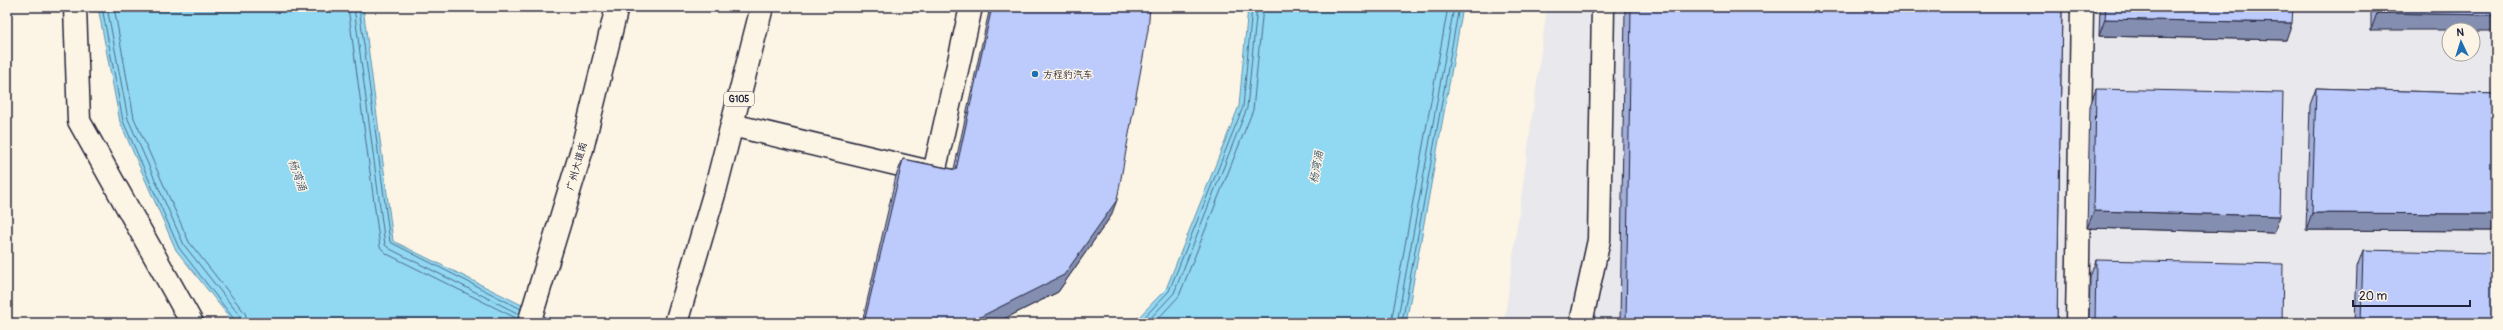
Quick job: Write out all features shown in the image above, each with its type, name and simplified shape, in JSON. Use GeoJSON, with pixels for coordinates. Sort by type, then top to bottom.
{"type":"FeatureCollection","features":[{"type":"Feature","properties":{"kind":"main road"},"geometry":{"type":"LineString","coordinates":[[75,7],[79,121],[192,323]]}},
{"type":"Feature","properties":{"kind":"main road","name":"广州大道南"},"geometry":{"type":"LineString","coordinates":[[529,323],[582,150],[617,7]]}},
{"type":"Feature","properties":{"kind":"main road","name":"G105"},"geometry":{"type":"LineString","coordinates":[[676,323],[715,191],[762,7]]}},
{"type":"Feature","properties":{"kind":"main road"},"geometry":{"type":"LineString","coordinates":[[732,125],[934,173],[971,7]]}},
{"type":"Feature","properties":{"kind":"main road"},"geometry":{"type":"LineString","coordinates":[[1581,323],[1599,240],[1604,7]]}},
{"type":"Feature","properties":{"kind":"main road"},"geometry":{"type":"LineString","coordinates":[[2077,323],[2082,7]]}},
{"type":"Feature","properties":{"kind":"shaded area"},"geometry":{"type":"Polygon","coordinates":[[[1547,7],[2496,7],[2496,323],[1504,323],[1547,7]]]}},
{"type":"Feature","properties":{"kind":"water","name":"杨湾涌"},"geometry":{"type":"Polygon","coordinates":[[[98,7],[363,7],[393,241],[558,323],[234,323],[176,250],[120,122],[98,7]]]}},
{"type":"Feature","properties":{"kind":"water","name":"杨湾涌"},"geometry":{"type":"Polygon","coordinates":[[[1248,7],[1463,7],[1406,323],[1133,323],[1166,289],[1239,106],[1248,7]]]}},
{"type":"Feature","properties":{"kind":"building"},"geometry":{"type":"Polygon","coordinates":[[[992,7],[1150,7],[1148,30],[1117,200],[1064,275],[968,323],[864,323],[903,159],[956,170],[992,7]]]}},
{"type":"Feature","properties":{"kind":"building"},"geometry":{"type":"Polygon","coordinates":[[[1631,7],[2062,7],[2057,323],[1626,323],[1631,7]]]}},
{"type":"Feature","properties":{"kind":"building"},"geometry":{"type":"Polygon","coordinates":[[[2106,7],[2293,7],[2292,23],[2105,19],[2106,7]]]}},
{"type":"Feature","properties":{"kind":"building"},"geometry":{"type":"Polygon","coordinates":[[[2377,7],[2496,7],[2496,15],[2377,13],[2377,7]]]}},
{"type":"Feature","properties":{"kind":"building"},"geometry":{"type":"Polygon","coordinates":[[[2316,88],[2496,94],[2496,214],[2312,213],[2316,88]]]}},
{"type":"Feature","properties":{"kind":"building"},"geometry":{"type":"Polygon","coordinates":[[[2096,89],[2283,93],[2280,216],[2094,211],[2096,89]]]}},
{"type":"Feature","properties":{"kind":"building"},"geometry":{"type":"Polygon","coordinates":[[[2363,250],[2496,253],[2496,323],[2361,323],[2363,250]]]}},
{"type":"Feature","properties":{"kind":"building"},"geometry":{"type":"Polygon","coordinates":[[[2096,260],[2283,264],[2282,323],[2095,323],[2096,260]]]}},
{"type":"Feature","properties":{"kind":"place","name":"方程豹汽车"},"geometry":{"type":"Point","coordinates":[1035,74]}}]}
